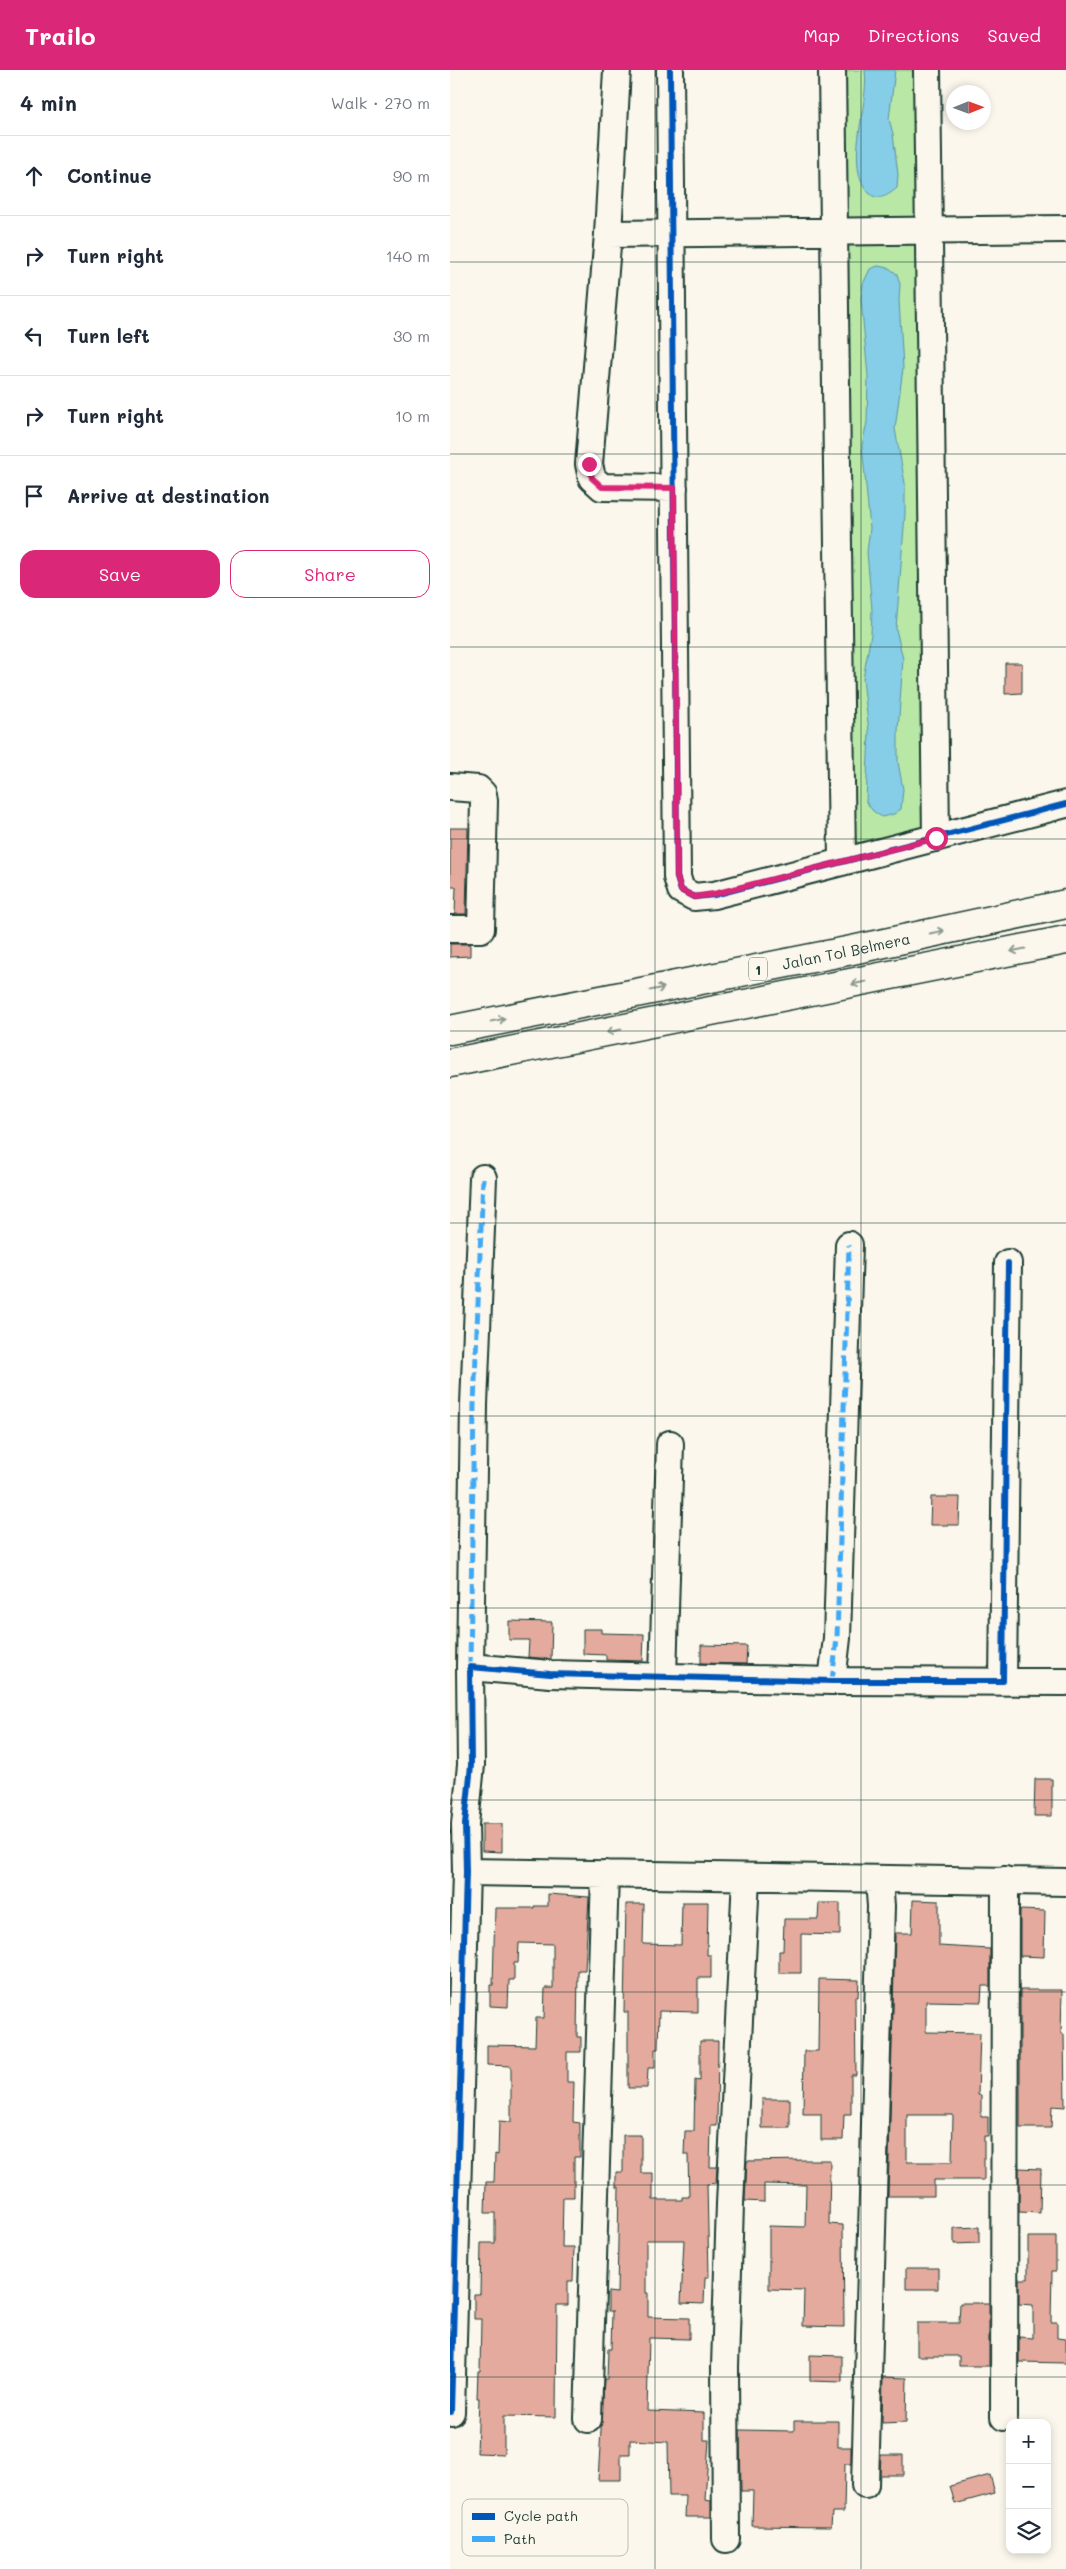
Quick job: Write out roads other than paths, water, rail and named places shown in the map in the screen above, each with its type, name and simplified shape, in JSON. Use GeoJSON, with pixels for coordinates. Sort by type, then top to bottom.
{"type":"FeatureCollection","features":[{"type":"Feature","properties":{"kind":"highway","name":"Jalan Tol Belmera"},"geometry":{"type":"LineString","coordinates":[[450,1030],[852,950],[1066,904]]}},
{"type":"Feature","properties":{"kind":"highway","name":"1"},"geometry":{"type":"LineString","coordinates":[[450,1064],[1066,940]]}},
{"type":"Feature","properties":{"kind":"street"},"geometry":{"type":"LineString","coordinates":[[617,70],[608,234],[589,464],[592,478],[602,487],[674,488]]}},
{"type":"Feature","properties":{"kind":"street"},"geometry":{"type":"LineString","coordinates":[[670,70],[677,877],[681,890],[694,897],[714,894],[1066,804]]}},
{"type":"Feature","properties":{"kind":"street"},"geometry":{"type":"LineString","coordinates":[[832,70],[842,862]]}},
{"type":"Feature","properties":{"kind":"street"},"geometry":{"type":"LineString","coordinates":[[926,70],[936,838]]}},
{"type":"Feature","properties":{"kind":"street"},"geometry":{"type":"LineString","coordinates":[[608,234],[1066,228]]}},
{"type":"Feature","properties":{"kind":"street"},"geometry":{"type":"LineString","coordinates":[[450,787],[478,789],[483,794],[484,802],[482,929],[450,929]]}},
{"type":"Feature","properties":{"kind":"street"},"geometry":{"type":"LineString","coordinates":[[451,2412],[466,1872],[457,1823],[471,1765],[470,1667],[474,1405],[483,1178]]}},
{"type":"Feature","properties":{"kind":"street"},"geometry":{"type":"LineString","coordinates":[[832,1680],[837,1638],[849,1244]]}},
{"type":"Feature","properties":{"kind":"street"},"geometry":{"type":"LineString","coordinates":[[1003,1681],[1008,1263]]}},
{"type":"Feature","properties":{"kind":"street"},"geometry":{"type":"LineString","coordinates":[[662,1676],[670,1444]]}},
{"type":"Feature","properties":{"kind":"street"},"geometry":{"type":"LineString","coordinates":[[470,1667],[550,1674],[832,1680],[1066,1682]]}},
{"type":"Feature","properties":{"kind":"street"},"geometry":{"type":"LineString","coordinates":[[466,1872],[879,1881],[1005,1880],[1066,1882]]}},
{"type":"Feature","properties":{"kind":"street"},"geometry":{"type":"LineString","coordinates":[[588,2419],[605,1874]]}},
{"type":"Feature","properties":{"kind":"street"},"geometry":{"type":"LineString","coordinates":[[726,2539],[725,2367],[730,2204],[746,1878]]}},
{"type":"Feature","properties":{"kind":"street"},"geometry":{"type":"LineString","coordinates":[[1004,2417],[1005,1880]]}},
{"type":"Feature","properties":{"kind":"street"},"geometry":{"type":"LineString","coordinates":[[865,2485],[882,1906],[879,1881]]}},
{"type":"Feature","properties":{"kind":"water"},"geometry":{"type":"Polygon","coordinates":[[[865,70],[895,70],[889,119],[893,134],[898,174],[897,188],[888,195],[881,197],[870,194],[862,182],[858,168],[857,152],[866,84],[865,70]]]}},
{"type":"Feature","properties":{"kind":"water"},"geometry":{"type":"Polygon","coordinates":[[[878,266],[889,268],[897,274],[900,284],[899,300],[903,368],[895,429],[905,483],[905,514],[896,629],[903,659],[898,731],[898,762],[903,789],[901,809],[894,814],[882,817],[873,811],[866,802],[869,732],[863,679],[871,634],[872,610],[867,552],[870,528],[862,445],[867,422],[868,376],[861,299],[863,284],[870,269],[878,266]]]}}]}
